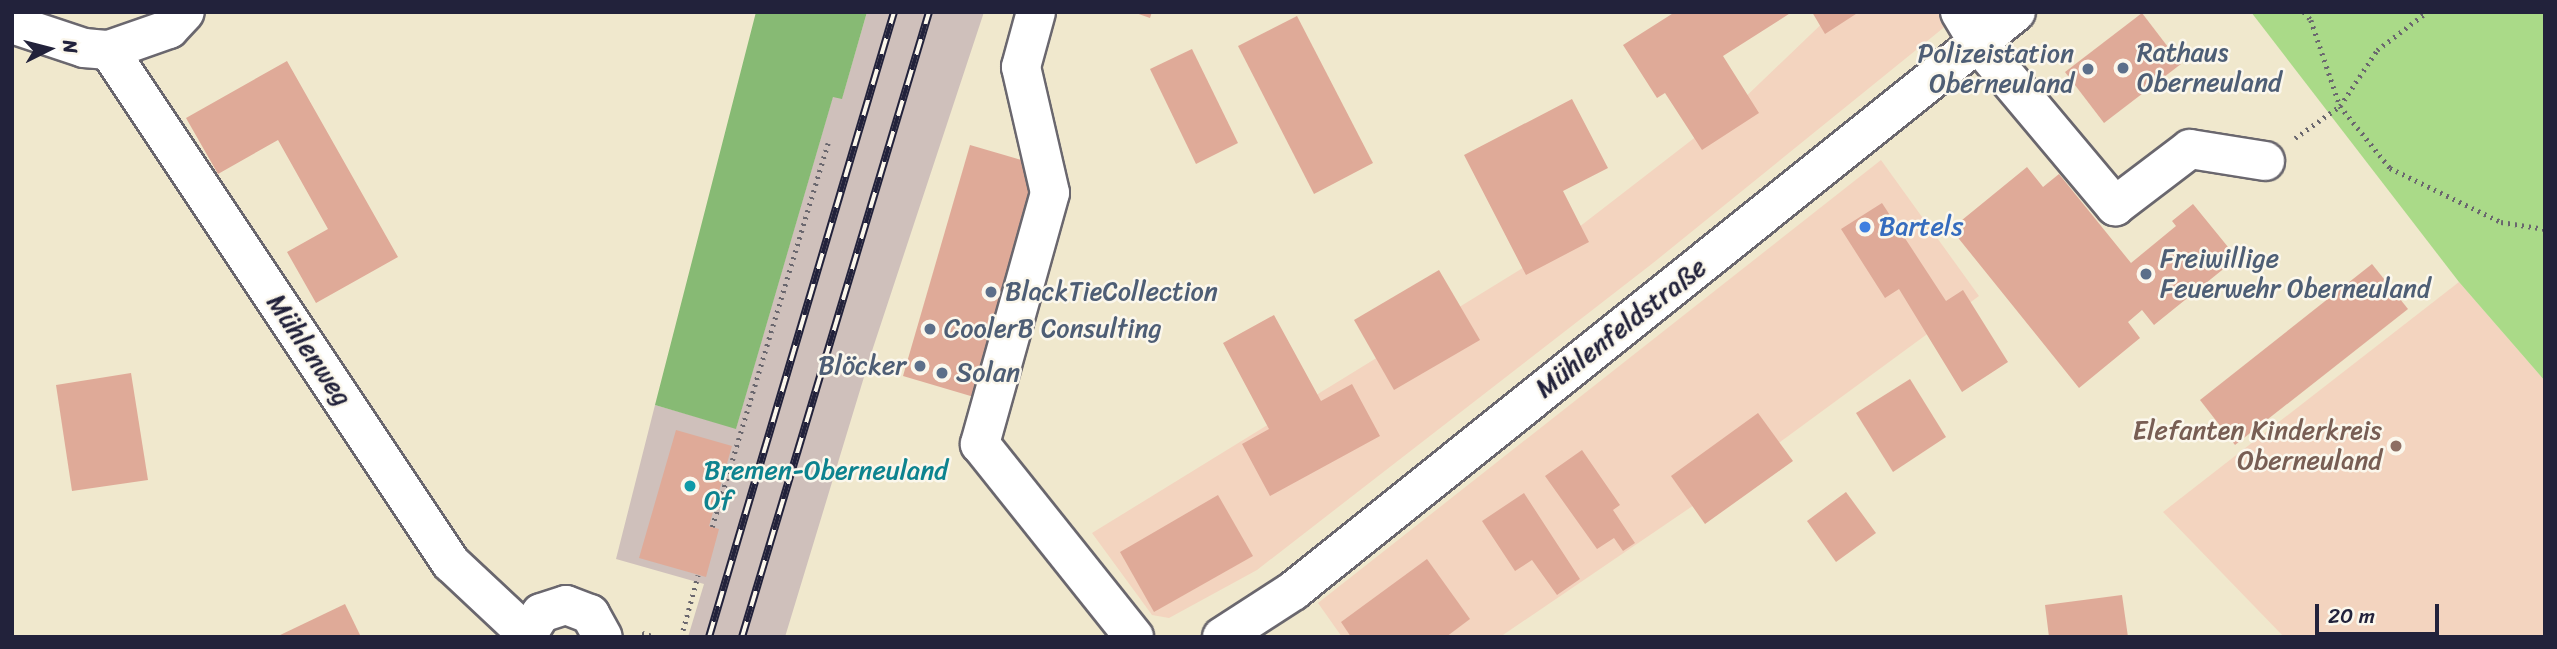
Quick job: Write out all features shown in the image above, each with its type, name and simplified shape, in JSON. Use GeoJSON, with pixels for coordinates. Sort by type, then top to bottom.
{"type":"FeatureCollection","features":[{"type":"Feature","properties":{"kind":"street"},"geometry":{"type":"LineString","coordinates":[[12,24],[84,48],[109,50],[169,29],[185,12]]}},
{"type":"Feature","properties":{"kind":"street"},"geometry":{"type":"LineString","coordinates":[[1036,12],[1021,67],[1050,193],[980,444],[1134,637]]}},
{"type":"Feature","properties":{"kind":"street","name":"Mühlenfeldstraße"},"geometry":{"type":"LineString","coordinates":[[1222,637],[1293,592],[1970,28],[2016,12]]}},
{"type":"Feature","properties":{"kind":"street"},"geometry":{"type":"LineString","coordinates":[[1970,28],[2115,206],[2190,149],[2265,161]]}},
{"type":"Feature","properties":{"kind":"street","name":"Mühlenweg"},"geometry":{"type":"LineString","coordinates":[[109,50],[451,563],[526,635],[541,612],[566,605],[590,614],[603,637]]}},
{"type":"Feature","properties":{"kind":"path"},"geometry":{"type":"LineString","coordinates":[[2304,12],[2311,20],[2340,106],[2390,168],[2501,222],[2545,229]]}},
{"type":"Feature","properties":{"kind":"path"},"geometry":{"type":"LineString","coordinates":[[2265,161],[2340,106],[2377,50],[2427,12]]}},
{"type":"Feature","properties":{"kind":"path"},"geometry":{"type":"LineString","coordinates":[[712,527],[828,143]]}},
{"type":"Feature","properties":{"kind":"path"},"geometry":{"type":"LineString","coordinates":[[681,637],[698,575]]}},
{"type":"Feature","properties":{"kind":"shaded area"},"geometry":{"type":"Polygon","coordinates":[[[867,12],[984,12],[871,354],[785,637],[688,637],[704,584],[616,559],[655,405],[736,428],[833,96],[842,98],[867,12]]]}},
{"type":"Feature","properties":{"kind":"shaded area"},"geometry":{"type":"Polygon","coordinates":[[[1834,12],[1963,12],[1653,263],[1257,570],[1169,618],[1152,615],[1092,533],[1539,258],[1737,105],[1834,12]]]}},
{"type":"Feature","properties":{"kind":"shaded area"},"geometry":{"type":"Polygon","coordinates":[[[1881,160],[1979,296],[1697,503],[1500,637],[1342,637],[1318,603],[1881,160]]]}},
{"type":"Feature","properties":{"kind":"shaded area","name":"Elefanten Kinderkreis Oberneuland"},"geometry":{"type":"Polygon","coordinates":[[[2459,282],[2545,381],[2545,637],[2284,637],[2163,512],[2459,282]]]}},
{"type":"Feature","properties":{"kind":"green space"},"geometry":{"type":"Polygon","coordinates":[[[756,12],[867,12],[842,99],[833,97],[736,429],[655,405],[756,12]]]}},
{"type":"Feature","properties":{"kind":"green space"},"geometry":{"type":"Polygon","coordinates":[[[2251,12],[2545,12],[2545,381],[2459,282],[2251,12]]]}},
{"type":"Feature","properties":{"kind":"building"},"geometry":{"type":"Polygon","coordinates":[[[1133,12],[1152,12],[1150,18],[1133,12]]]}},
{"type":"Feature","properties":{"kind":"building"},"geometry":{"type":"Polygon","coordinates":[[[1675,12],[1792,12],[1723,56],[1759,113],[1702,150],[1665,93],[1657,98],[1623,45],[1675,12]]]}},
{"type":"Feature","properties":{"kind":"building"},"geometry":{"type":"Polygon","coordinates":[[[1812,12],[1859,12],[1825,34],[1812,12]]]}},
{"type":"Feature","properties":{"kind":"building","name":"Rathaus Oberneuland"},"geometry":{"type":"Polygon","coordinates":[[[2142,13],[2181,64],[2104,123],[2065,72],[2142,13]]]}},
{"type":"Feature","properties":{"kind":"building"},"geometry":{"type":"Polygon","coordinates":[[[1297,16],[1373,163],[1314,194],[1238,46],[1297,16]]]}},
{"type":"Feature","properties":{"kind":"building"},"geometry":{"type":"Polygon","coordinates":[[[1192,49],[1238,143],[1196,164],[1150,69],[1192,49]]]}},
{"type":"Feature","properties":{"kind":"building"},"geometry":{"type":"Polygon","coordinates":[[[287,61],[398,257],[316,303],[287,252],[328,229],[278,140],[218,174],[186,118],[287,61]]]}},
{"type":"Feature","properties":{"kind":"building"},"geometry":{"type":"Polygon","coordinates":[[[1572,99],[1608,168],[1563,191],[1589,242],[1526,275],[1464,155],[1572,99]]]}},
{"type":"Feature","properties":{"kind":"building"},"geometry":{"type":"Polygon","coordinates":[[[970,145],[1025,161],[1032,192],[974,397],[903,376],[970,145]]]}},
{"type":"Feature","properties":{"kind":"building"},"geometry":{"type":"Polygon","coordinates":[[[2027,167],[2043,187],[2059,174],[2131,263],[2176,226],[2172,221],[2193,204],[2237,258],[2154,325],[2142,310],[2128,322],[2140,338],[2079,388],[1951,229],[2027,167]]]}},
{"type":"Feature","properties":{"kind":"building"},"geometry":{"type":"Polygon","coordinates":[[[1882,203],[1946,301],[1963,290],[2008,362],[1962,392],[1899,289],[1885,298],[1841,229],[1882,203]]]}},
{"type":"Feature","properties":{"kind":"building"},"geometry":{"type":"Polygon","coordinates":[[[2372,264],[2408,309],[2235,445],[2200,400],[2372,264]]]}},
{"type":"Feature","properties":{"kind":"building"},"geometry":{"type":"Polygon","coordinates":[[[1439,270],[1480,340],[1394,390],[1354,320],[1439,270]]]}},
{"type":"Feature","properties":{"kind":"building"},"geometry":{"type":"Polygon","coordinates":[[[1274,315],[1321,401],[1352,384],[1380,436],[1270,496],[1242,444],[1269,429],[1223,343],[1274,315]]]}},
{"type":"Feature","properties":{"kind":"building"},"geometry":{"type":"Polygon","coordinates":[[[131,373],[148,480],[72,491],[56,385],[131,373]]]}},
{"type":"Feature","properties":{"kind":"building"},"geometry":{"type":"Polygon","coordinates":[[[1910,379],[1946,437],[1893,472],[1856,413],[1910,379]]]}},
{"type":"Feature","properties":{"kind":"building"},"geometry":{"type":"Polygon","coordinates":[[[1758,413],[1793,461],[1705,524],[1671,476],[1758,413]]]}},
{"type":"Feature","properties":{"kind":"building","name":"Bremen-Oberneuland Of"},"geometry":{"type":"Polygon","coordinates":[[[676,430],[732,446],[709,526],[719,529],[706,577],[639,558],[676,430]]]}},
{"type":"Feature","properties":{"kind":"building"},"geometry":{"type":"Polygon","coordinates":[[[1582,450],[1620,505],[1613,510],[1635,543],[1623,551],[1614,538],[1597,549],[1545,476],[1582,450]]]}},
{"type":"Feature","properties":{"kind":"building"},"geometry":{"type":"Polygon","coordinates":[[[1846,492],[1876,533],[1836,562],[1807,521],[1846,492]]]}},
{"type":"Feature","properties":{"kind":"building"},"geometry":{"type":"Polygon","coordinates":[[[1524,493],[1580,579],[1557,595],[1532,560],[1515,571],[1482,521],[1524,493]]]}},
{"type":"Feature","properties":{"kind":"building"},"geometry":{"type":"Polygon","coordinates":[[[1218,495],[1253,556],[1154,612],[1120,552],[1218,495]]]}},
{"type":"Feature","properties":{"kind":"building"},"geometry":{"type":"Polygon","coordinates":[[[1427,559],[1470,619],[1446,637],[1351,637],[1341,622],[1427,559]]]}},
{"type":"Feature","properties":{"kind":"building"},"geometry":{"type":"Polygon","coordinates":[[[2122,595],[2128,637],[2049,637],[2045,605],[2122,595]]]}},
{"type":"Feature","properties":{"kind":"building"},"geometry":{"type":"Polygon","coordinates":[[[345,604],[361,637],[276,637],[345,604]]]}},
{"type":"Feature","properties":{"kind":"railway"},"geometry":{"type":"LineString","coordinates":[[709,637],[894,12]]}},
{"type":"Feature","properties":{"kind":"railway"},"geometry":{"type":"LineString","coordinates":[[742,637],[929,12]]}},
{"type":"Feature","properties":{"kind":"place","name":"Rathaus Oberneuland"},"geometry":{"type":"Point","coordinates":[2123,68]}},
{"type":"Feature","properties":{"kind":"place","name":"Polizeistation Oberneuland"},"geometry":{"type":"Point","coordinates":[2088,69]}},
{"type":"Feature","properties":{"kind":"place","name":"Bartels"},"geometry":{"type":"Point","coordinates":[1865,227]}},
{"type":"Feature","properties":{"kind":"place","name":"Freiwillige Feuerwehr Oberneuland"},"geometry":{"type":"Point","coordinates":[2146,274]}},
{"type":"Feature","properties":{"kind":"place","name":"BlackTieCollection"},"geometry":{"type":"Point","coordinates":[991,292]}},
{"type":"Feature","properties":{"kind":"place","name":"CoolerB Consulting"},"geometry":{"type":"Point","coordinates":[930,329]}},
{"type":"Feature","properties":{"kind":"place","name":"Blöcker"},"geometry":{"type":"Point","coordinates":[920,366]}},
{"type":"Feature","properties":{"kind":"place","name":"Solan"},"geometry":{"type":"Point","coordinates":[942,373]}},
{"type":"Feature","properties":{"kind":"place","name":"Elefanten Kinderkreis Oberneuland"},"geometry":{"type":"Point","coordinates":[2396,446]}},
{"type":"Feature","properties":{"kind":"place","name":"Bremen-Oberneuland Of"},"geometry":{"type":"Point","coordinates":[690,486]}}]}
